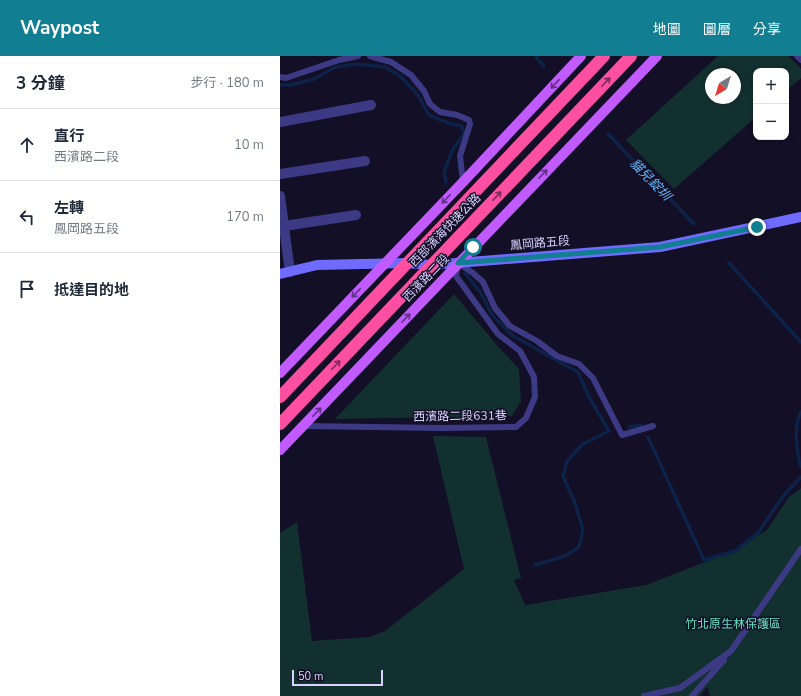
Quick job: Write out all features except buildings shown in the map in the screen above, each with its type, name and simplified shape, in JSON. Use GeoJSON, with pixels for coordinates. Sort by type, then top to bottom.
{"type":"FeatureCollection","features":[{"type":"Feature","properties":{"kind":"highway","name":"西部濱海快速公路"},"geometry":{"type":"LineString","coordinates":[[280,397],[604,56]]}},
{"type":"Feature","properties":{"kind":"highway","name":"西部濱海快速公路"},"geometry":{"type":"LineString","coordinates":[[280,424],[631,56]]}},
{"type":"Feature","properties":{"kind":"main road"},"geometry":{"type":"LineString","coordinates":[[280,373],[582,56]]}},
{"type":"Feature","properties":{"kind":"main road","name":"西濱路二段"},"geometry":{"type":"LineString","coordinates":[[280,450],[657,56]]}},
{"type":"Feature","properties":{"kind":"street"},"geometry":{"type":"LineString","coordinates":[[280,122],[371,105]]}},
{"type":"Feature","properties":{"kind":"street"},"geometry":{"type":"LineString","coordinates":[[280,174],[365,161]]}},
{"type":"Feature","properties":{"kind":"street"},"geometry":{"type":"LineString","coordinates":[[280,196],[290,272]]}},
{"type":"Feature","properties":{"kind":"street"},"geometry":{"type":"LineString","coordinates":[[284,226],[356,215]]}},
{"type":"Feature","properties":{"kind":"street","name":"鳳岡路五段"},"geometry":{"type":"LineString","coordinates":[[280,274],[317,265],[406,263],[431,265],[660,247],[801,217]]}},
{"type":"Feature","properties":{"kind":"lane"},"geometry":{"type":"LineString","coordinates":[[280,77],[286,78],[339,60],[358,56]]}},
{"type":"Feature","properties":{"kind":"lane"},"geometry":{"type":"LineString","coordinates":[[370,56],[391,62],[411,75],[424,91],[430,104],[440,112],[457,115],[469,120],[470,124],[460,156],[463,182]]}},
{"type":"Feature","properties":{"kind":"lane"},"geometry":{"type":"LineString","coordinates":[[797,56],[801,60]]}},
{"type":"Feature","properties":{"kind":"lane"},"geometry":{"type":"LineString","coordinates":[[458,263],[483,282],[495,308],[510,326],[537,341],[557,356],[579,364],[593,378],[622,435],[653,426]]}},
{"type":"Feature","properties":{"kind":"lane","name":"西濱路二段631巷"},"geometry":{"type":"LineString","coordinates":[[303,426],[442,428],[516,427],[526,418],[535,397],[534,377],[520,351],[498,334],[456,276],[458,263]]}},
{"type":"Feature","properties":{"kind":"lane"},"geometry":{"type":"LineString","coordinates":[[692,696],[732,651],[801,549]]}},
{"type":"Feature","properties":{"kind":"lane"},"geometry":{"type":"LineString","coordinates":[[644,696],[680,688],[732,651]]}},
{"type":"Feature","properties":{"kind":"green space"},"geometry":{"type":"Polygon","coordinates":[[[718,56],[789,56],[801,69],[801,78],[789,88],[789,68],[753,68],[753,120],[674,189],[626,140],[718,56]]]}},
{"type":"Feature","properties":{"kind":"green space"},"geometry":{"type":"Polygon","coordinates":[[[454,294],[519,369],[521,401],[512,416],[335,419],[454,294]]]}},
{"type":"Feature","properties":{"kind":"green space","name":"竹北原生林保護區"},"geometry":{"type":"Polygon","coordinates":[[[433,436],[486,437],[521,578],[514,580],[525,605],[646,585],[731,552],[767,530],[789,497],[801,488],[801,696],[710,696],[707,687],[700,696],[280,696],[280,533],[297,522],[312,641],[369,637],[385,631],[464,569],[433,436]]]}},
{"type":"Feature","properties":{"kind":"waterway","name":"貓兒錠圳"},"geometry":{"type":"LineString","coordinates":[[535,56],[544,66]]}},
{"type":"Feature","properties":{"kind":"waterway"},"geometry":{"type":"LineString","coordinates":[[280,85],[291,85],[314,79],[336,67],[357,64],[385,67],[400,76],[418,95],[429,115],[448,123],[462,126],[464,134],[453,149],[444,172],[446,182]]}},
{"type":"Feature","properties":{"kind":"waterway","name":"貓兒錠圳"},"geometry":{"type":"LineString","coordinates":[[608,134],[694,224]]}},
{"type":"Feature","properties":{"kind":"waterway","name":"貓兒錠圳"},"geometry":{"type":"LineString","coordinates":[[729,263],[801,342]]}},
{"type":"Feature","properties":{"kind":"waterway"},"geometry":{"type":"LineString","coordinates":[[465,273],[481,293],[492,315],[513,336],[578,372],[589,397],[609,431],[583,444],[567,461],[563,476],[575,503],[583,530],[579,547],[565,556],[535,565]]}},
{"type":"Feature","properties":{"kind":"waterway","name":"貓兒錠圳"},"geometry":{"type":"LineString","coordinates":[[801,412],[796,431],[801,466]]}},
{"type":"Feature","properties":{"kind":"waterway"},"geometry":{"type":"LineString","coordinates":[[629,427],[642,425]]}},
{"type":"Feature","properties":{"kind":"waterway"},"geometry":{"type":"LineString","coordinates":[[648,437],[704,560],[735,551],[758,533],[784,495],[801,477]]}},
{"type":"Feature","properties":{"kind":"route"},"geometry":{"type":"LineString","coordinates":[[473,247],[458,263],[660,247],[757,227]]}}]}
